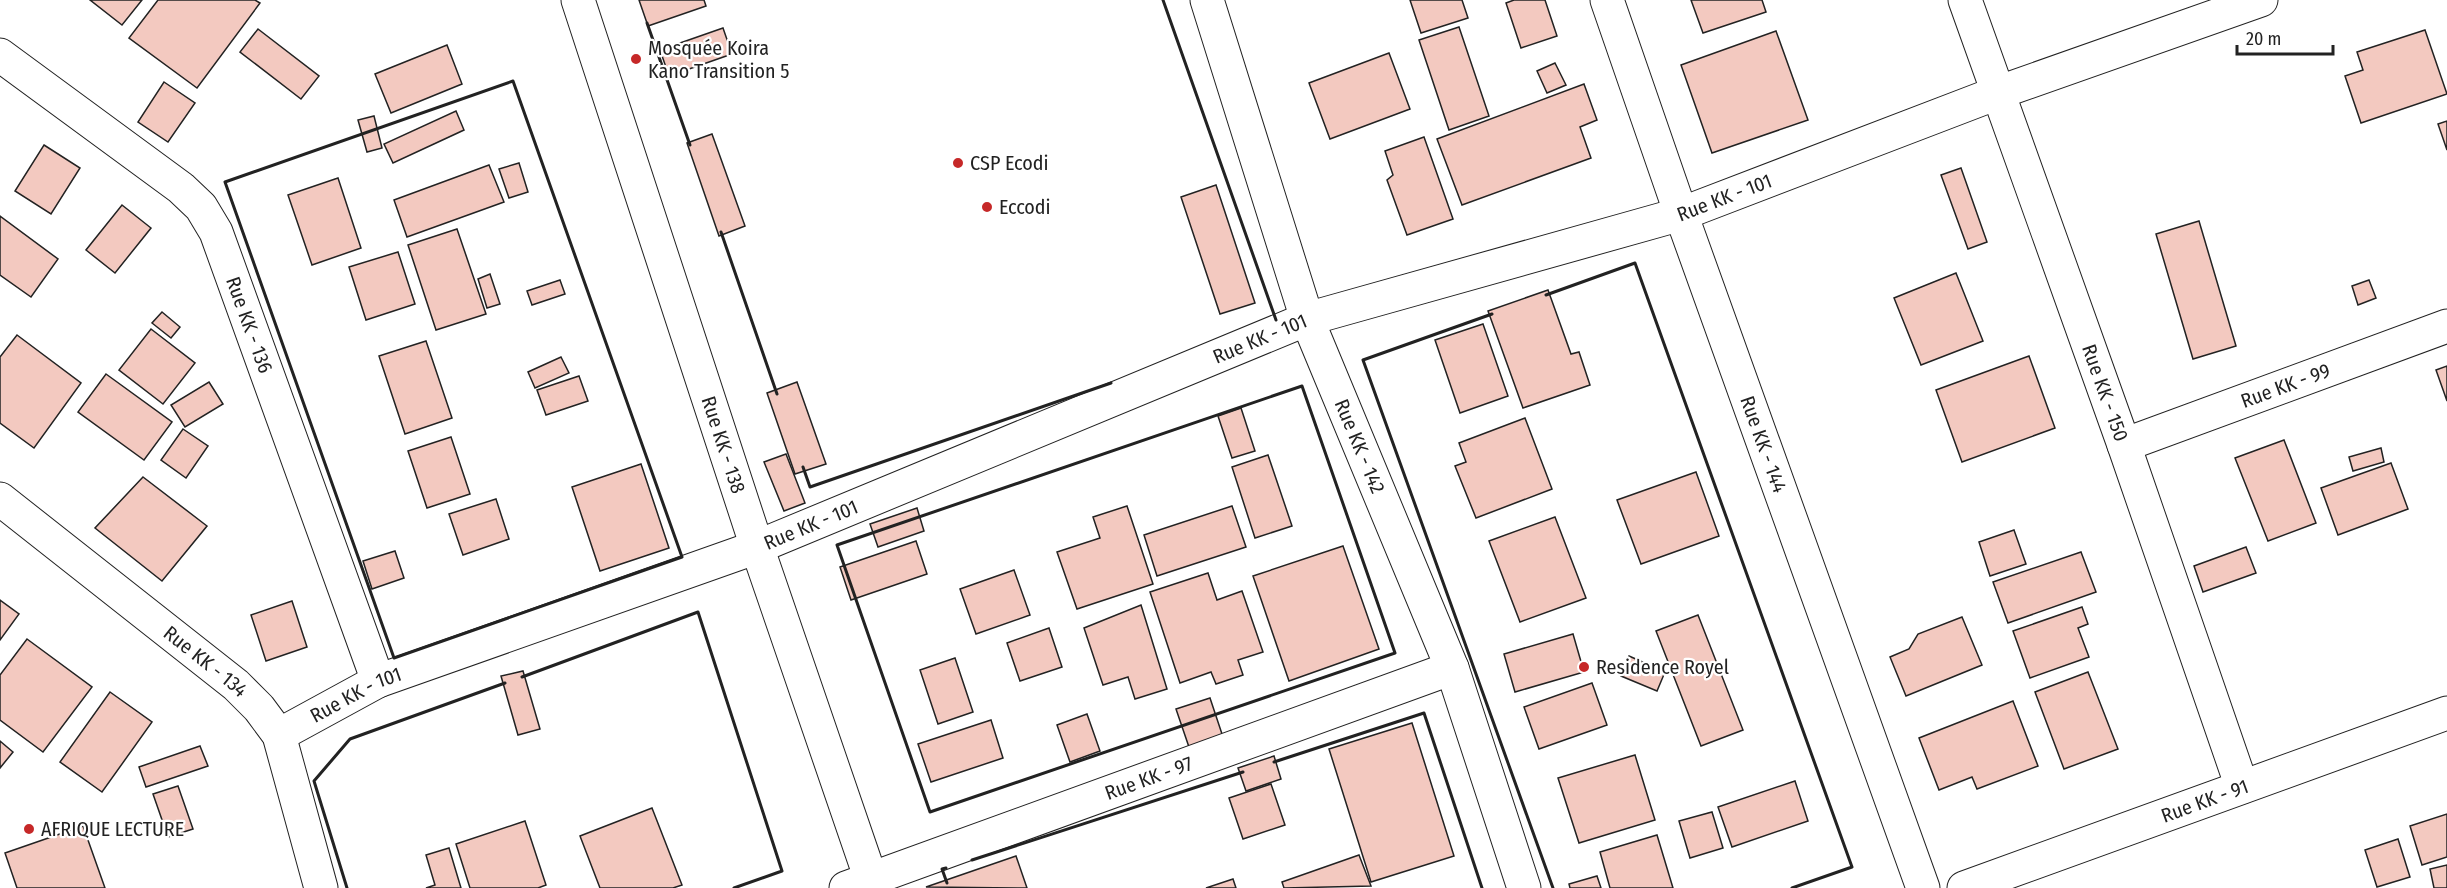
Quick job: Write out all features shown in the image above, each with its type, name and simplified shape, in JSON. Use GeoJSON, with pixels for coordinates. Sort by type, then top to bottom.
{"type":"FeatureCollection","features":[{"type":"Feature","properties":{"kind":"street","name":"Rue KK - 138"},"geometry":{"type":"LineString","coordinates":[[578,0],[757,547],[863,885]]}},
{"type":"Feature","properties":{"kind":"street","name":"Rue KK - 142"},"geometry":{"type":"LineString","coordinates":[[1207,0],[1307,319],[1452,668],[1524,888]]}},
{"type":"Feature","properties":{"kind":"street","name":"Rue KK - 144"},"geometry":{"type":"LineString","coordinates":[[1607,0],[1680,214],[1923,888]]}},
{"type":"Feature","properties":{"kind":"street","name":"Rue KK - 150"},"geometry":{"type":"LineString","coordinates":[[1965,0],[2124,445],[2242,787]]}},
{"type":"Feature","properties":{"kind":"street","name":"Rue KK - 101"},"geometry":{"type":"LineString","coordinates":[[279,735],[378,681],[757,547],[1307,319],[1680,214],[1997,93],[2261,0]]}},
{"type":"Feature","properties":{"kind":"street","name":"Rue KK - 136"},"geometry":{"type":"LineString","coordinates":[[0,55],[181,188],[201,207],[216,232],[378,681]]}},
{"type":"Feature","properties":{"kind":"street","name":"Rue KK - 99"},"geometry":{"type":"LineString","coordinates":[[2124,445],[2447,326]]}},
{"type":"Feature","properties":{"kind":"street","name":"Rue KK - 134"},"geometry":{"type":"LineString","coordinates":[[0,499],[236,685],[279,735],[321,888]]}},
{"type":"Feature","properties":{"kind":"street","name":"Rue KK - 97"},"geometry":{"type":"LineString","coordinates":[[863,885],[1452,668]]}},
{"type":"Feature","properties":{"kind":"street","name":"Rue KK - 91"},"geometry":{"type":"LineString","coordinates":[[1964,888],[2447,713]]}},
{"type":"Feature","properties":{"kind":"building"},"geometry":{"type":"Polygon","coordinates":[[[90,0],[142,0],[122,25],[90,0]]]}},
{"type":"Feature","properties":{"kind":"building"},"geometry":{"type":"Polygon","coordinates":[[[158,0],[255,0],[260,3],[197,88],[129,38],[158,0]]]}},
{"type":"Feature","properties":{"kind":"building"},"geometry":{"type":"Polygon","coordinates":[[[639,0],[704,0],[706,6],[648,26],[639,0]]]}},
{"type":"Feature","properties":{"kind":"building"},"geometry":{"type":"Polygon","coordinates":[[[1410,0],[1462,0],[1468,18],[1421,33],[1410,0]]]}},
{"type":"Feature","properties":{"kind":"building"},"geometry":{"type":"Polygon","coordinates":[[[1514,0],[1545,0],[1557,36],[1521,48],[1506,3],[1514,0]]]}},
{"type":"Feature","properties":{"kind":"building"},"geometry":{"type":"Polygon","coordinates":[[[1691,0],[1762,0],[1766,12],[1703,33],[1691,0]]]}},
{"type":"Feature","properties":{"kind":"building"},"geometry":{"type":"Polygon","coordinates":[[[1459,27],[1489,116],[1449,130],[1419,40],[1459,27]]]}},
{"type":"Feature","properties":{"kind":"building"},"geometry":{"type":"Polygon","coordinates":[[[723,28],[732,54],[669,76],[660,50],[723,28]]]}},
{"type":"Feature","properties":{"kind":"building"},"geometry":{"type":"Polygon","coordinates":[[[258,29],[319,76],[301,99],[240,52],[258,29]]]}},
{"type":"Feature","properties":{"kind":"building"},"geometry":{"type":"Polygon","coordinates":[[[2425,30],[2447,94],[2361,123],[2345,76],[2363,70],[2357,52],[2425,30]]]}},
{"type":"Feature","properties":{"kind":"building"},"geometry":{"type":"Polygon","coordinates":[[[1776,31],[1808,120],[1712,153],[1681,65],[1776,31]]]}},
{"type":"Feature","properties":{"kind":"building"},"geometry":{"type":"Polygon","coordinates":[[[447,45],[462,84],[391,113],[375,74],[447,45]]]}},
{"type":"Feature","properties":{"kind":"building"},"geometry":{"type":"Polygon","coordinates":[[[1389,53],[1410,109],[1330,139],[1309,83],[1389,53]]]}},
{"type":"Feature","properties":{"kind":"building"},"geometry":{"type":"Polygon","coordinates":[[[1555,63],[1566,85],[1547,93],[1537,71],[1555,63]]]}},
{"type":"Feature","properties":{"kind":"building"},"geometry":{"type":"Polygon","coordinates":[[[164,82],[195,103],[168,142],[138,122],[164,82]]]}},
{"type":"Feature","properties":{"kind":"building"},"geometry":{"type":"Polygon","coordinates":[[[1584,84],[1597,120],[1580,127],[1591,158],[1462,205],[1437,139],[1584,84]]]}},
{"type":"Feature","properties":{"kind":"building"},"geometry":{"type":"Polygon","coordinates":[[[456,111],[464,130],[393,163],[384,144],[456,111]]]}},
{"type":"Feature","properties":{"kind":"building"},"geometry":{"type":"Polygon","coordinates":[[[374,116],[382,148],[367,152],[358,120],[374,116]]]}},
{"type":"Feature","properties":{"kind":"building"},"geometry":{"type":"Polygon","coordinates":[[[2447,121],[2447,150],[2438,124],[2447,121]]]}},
{"type":"Feature","properties":{"kind":"building"},"geometry":{"type":"Polygon","coordinates":[[[712,134],[745,226],[719,236],[687,143],[712,134]]]}},
{"type":"Feature","properties":{"kind":"building"},"geometry":{"type":"Polygon","coordinates":[[[1424,137],[1453,219],[1407,235],[1387,180],[1393,175],[1385,151],[1424,137]]]}},
{"type":"Feature","properties":{"kind":"building"},"geometry":{"type":"Polygon","coordinates":[[[44,145],[80,168],[51,214],[15,191],[44,145]]]}},
{"type":"Feature","properties":{"kind":"building"},"geometry":{"type":"Polygon","coordinates":[[[519,163],[528,192],[509,198],[499,169],[519,163]]]}},
{"type":"Feature","properties":{"kind":"building"},"geometry":{"type":"Polygon","coordinates":[[[489,165],[504,202],[407,237],[394,200],[489,165]]]}},
{"type":"Feature","properties":{"kind":"building"},"geometry":{"type":"Polygon","coordinates":[[[1961,168],[1987,242],[1968,249],[1941,175],[1961,168]]]}},
{"type":"Feature","properties":{"kind":"building"},"geometry":{"type":"Polygon","coordinates":[[[338,178],[361,248],[312,265],[288,195],[338,178]]]}},
{"type":"Feature","properties":{"kind":"building"},"geometry":{"type":"Polygon","coordinates":[[[1216,185],[1255,303],[1220,314],[1181,197],[1216,185]]]}},
{"type":"Feature","properties":{"kind":"building"},"geometry":{"type":"Polygon","coordinates":[[[122,205],[151,228],[115,273],[86,250],[122,205]]]}},
{"type":"Feature","properties":{"kind":"building"},"geometry":{"type":"Polygon","coordinates":[[[0,216],[58,259],[31,297],[0,275],[0,216]]]}},
{"type":"Feature","properties":{"kind":"building"},"geometry":{"type":"Polygon","coordinates":[[[2199,221],[2236,346],[2193,359],[2156,234],[2199,221]]]}},
{"type":"Feature","properties":{"kind":"building"},"geometry":{"type":"Polygon","coordinates":[[[457,229],[486,314],[436,330],[408,245],[457,229]]]}},
{"type":"Feature","properties":{"kind":"building"},"geometry":{"type":"Polygon","coordinates":[[[398,252],[415,304],[366,320],[349,267],[398,252]]]}},
{"type":"Feature","properties":{"kind":"building"},"geometry":{"type":"Polygon","coordinates":[[[1956,273],[1983,341],[1921,365],[1894,298],[1956,273]]]}},
{"type":"Feature","properties":{"kind":"building"},"geometry":{"type":"Polygon","coordinates":[[[490,274],[500,304],[487,308],[478,279],[490,274]]]}},
{"type":"Feature","properties":{"kind":"building"},"geometry":{"type":"Polygon","coordinates":[[[560,280],[565,294],[532,305],[527,291],[560,280]]]}},
{"type":"Feature","properties":{"kind":"building"},"geometry":{"type":"Polygon","coordinates":[[[2369,280],[2376,298],[2358,305],[2352,286],[2369,280]]]}},
{"type":"Feature","properties":{"kind":"building"},"geometry":{"type":"Polygon","coordinates":[[[1548,290],[1571,354],[1579,352],[1590,385],[1523,408],[1488,311],[1548,290]]]}},
{"type":"Feature","properties":{"kind":"building"},"geometry":{"type":"Polygon","coordinates":[[[162,312],[180,327],[171,338],[152,323],[162,312]]]}},
{"type":"Feature","properties":{"kind":"building"},"geometry":{"type":"Polygon","coordinates":[[[1483,324],[1508,396],[1460,413],[1435,340],[1483,324]]]}},
{"type":"Feature","properties":{"kind":"building"},"geometry":{"type":"Polygon","coordinates":[[[151,329],[195,363],[163,404],[119,370],[151,329]]]}},
{"type":"Feature","properties":{"kind":"building"},"geometry":{"type":"Polygon","coordinates":[[[17,335],[81,383],[34,448],[0,423],[0,357],[17,335]]]}},
{"type":"Feature","properties":{"kind":"building"},"geometry":{"type":"Polygon","coordinates":[[[426,341],[452,418],[405,434],[379,356],[426,341]]]}},
{"type":"Feature","properties":{"kind":"building"},"geometry":{"type":"Polygon","coordinates":[[[2029,356],[2055,428],[1962,462],[1936,390],[2029,356]]]}},
{"type":"Feature","properties":{"kind":"building"},"geometry":{"type":"Polygon","coordinates":[[[561,357],[569,373],[535,388],[528,372],[561,357]]]}},
{"type":"Feature","properties":{"kind":"building"},"geometry":{"type":"Polygon","coordinates":[[[2447,366],[2447,401],[2436,370],[2447,366]]]}},
{"type":"Feature","properties":{"kind":"building"},"geometry":{"type":"Polygon","coordinates":[[[106,374],[172,422],[144,460],[78,412],[106,374]]]}},
{"type":"Feature","properties":{"kind":"building"},"geometry":{"type":"Polygon","coordinates":[[[579,376],[588,401],[546,415],[537,390],[579,376]]]}},
{"type":"Feature","properties":{"kind":"building"},"geometry":{"type":"Polygon","coordinates":[[[209,382],[223,404],[185,427],[171,405],[209,382]]]}},
{"type":"Feature","properties":{"kind":"building"},"geometry":{"type":"Polygon","coordinates":[[[797,382],[826,464],[795,474],[767,393],[797,382]]]}},
{"type":"Feature","properties":{"kind":"building"},"geometry":{"type":"Polygon","coordinates":[[[1241,408],[1255,451],[1232,458],[1218,416],[1241,408]]]}},
{"type":"Feature","properties":{"kind":"building"},"geometry":{"type":"Polygon","coordinates":[[[1525,418],[1552,489],[1476,518],[1455,466],[1466,462],[1459,443],[1525,418]]]}},
{"type":"Feature","properties":{"kind":"building"},"geometry":{"type":"Polygon","coordinates":[[[183,429],[208,446],[186,478],[161,460],[183,429]]]}},
{"type":"Feature","properties":{"kind":"building"},"geometry":{"type":"Polygon","coordinates":[[[451,437],[470,494],[427,508],[408,451],[451,437]]]}},
{"type":"Feature","properties":{"kind":"building"},"geometry":{"type":"Polygon","coordinates":[[[2284,440],[2316,523],[2268,541],[2235,458],[2284,440]]]}},
{"type":"Feature","properties":{"kind":"building"},"geometry":{"type":"Polygon","coordinates":[[[2381,448],[2384,462],[2353,471],[2349,457],[2381,448]]]}},
{"type":"Feature","properties":{"kind":"building"},"geometry":{"type":"Polygon","coordinates":[[[786,454],[805,503],[784,511],[764,462],[786,454]]]}},
{"type":"Feature","properties":{"kind":"building"},"geometry":{"type":"Polygon","coordinates":[[[1268,455],[1292,526],[1255,538],[1232,467],[1268,455]]]}},
{"type":"Feature","properties":{"kind":"building"},"geometry":{"type":"Polygon","coordinates":[[[2391,463],[2408,509],[2338,535],[2321,488],[2391,463]]]}},
{"type":"Feature","properties":{"kind":"building"},"geometry":{"type":"Polygon","coordinates":[[[641,464],[669,548],[600,571],[572,487],[641,464]]]}},
{"type":"Feature","properties":{"kind":"building"},"geometry":{"type":"Polygon","coordinates":[[[1696,472],[1719,536],[1641,564],[1617,500],[1696,472]]]}},
{"type":"Feature","properties":{"kind":"building"},"geometry":{"type":"Polygon","coordinates":[[[143,477],[207,526],[162,581],[95,528],[143,477]]]}},
{"type":"Feature","properties":{"kind":"building"},"geometry":{"type":"Polygon","coordinates":[[[496,499],[509,539],[463,555],[449,514],[496,499]]]}},
{"type":"Feature","properties":{"kind":"building"},"geometry":{"type":"Polygon","coordinates":[[[1127,506],[1153,584],[1077,609],[1057,552],[1100,538],[1093,517],[1127,506]]]}},
{"type":"Feature","properties":{"kind":"building"},"geometry":{"type":"Polygon","coordinates":[[[1232,506],[1246,547],[1157,576],[1144,535],[1232,506]]]}},
{"type":"Feature","properties":{"kind":"building"},"geometry":{"type":"Polygon","coordinates":[[[917,508],[924,531],[878,547],[870,524],[917,508]]]}},
{"type":"Feature","properties":{"kind":"building"},"geometry":{"type":"Polygon","coordinates":[[[1555,517],[1586,598],[1520,622],[1489,541],[1555,517]]]}},
{"type":"Feature","properties":{"kind":"building"},"geometry":{"type":"Polygon","coordinates":[[[2014,530],[2026,564],[1990,576],[1979,542],[2014,530]]]}},
{"type":"Feature","properties":{"kind":"building"},"geometry":{"type":"Polygon","coordinates":[[[916,541],[927,574],[851,600],[840,567],[916,541]]]}},
{"type":"Feature","properties":{"kind":"building"},"geometry":{"type":"Polygon","coordinates":[[[1343,546],[1379,649],[1289,681],[1253,576],[1343,546]]]}},
{"type":"Feature","properties":{"kind":"building"},"geometry":{"type":"Polygon","coordinates":[[[2246,547],[2256,573],[2203,592],[2194,566],[2246,547]]]}},
{"type":"Feature","properties":{"kind":"building"},"geometry":{"type":"Polygon","coordinates":[[[395,551],[404,578],[372,589],[363,561],[395,551]]]}},
{"type":"Feature","properties":{"kind":"building"},"geometry":{"type":"Polygon","coordinates":[[[2081,552],[2096,592],[2008,623],[1993,582],[2081,552]]]}},
{"type":"Feature","properties":{"kind":"building"},"geometry":{"type":"Polygon","coordinates":[[[1014,570],[1030,615],[976,634],[960,589],[1014,570]]]}},
{"type":"Feature","properties":{"kind":"building"},"geometry":{"type":"Polygon","coordinates":[[[1208,573],[1217,600],[1242,591],[1263,652],[1238,660],[1243,675],[1216,684],[1211,672],[1180,683],[1150,592],[1208,573]]]}},
{"type":"Feature","properties":{"kind":"building"},"geometry":{"type":"Polygon","coordinates":[[[0,600],[19,614],[0,640],[0,600]]]}},
{"type":"Feature","properties":{"kind":"building"},"geometry":{"type":"Polygon","coordinates":[[[292,601],[307,647],[266,661],[251,615],[292,601]]]}},
{"type":"Feature","properties":{"kind":"building"},"geometry":{"type":"Polygon","coordinates":[[[1141,605],[1167,689],[1135,699],[1128,677],[1103,685],[1084,628],[1141,605]]]}},
{"type":"Feature","properties":{"kind":"building"},"geometry":{"type":"Polygon","coordinates":[[[2082,607],[2088,624],[2078,628],[2089,657],[2030,678],[2013,631],[2082,607]]]}},
{"type":"Feature","properties":{"kind":"building"},"geometry":{"type":"Polygon","coordinates":[[[1698,615],[1743,730],[1701,746],[1656,631],[1698,615]]]}},
{"type":"Feature","properties":{"kind":"building"},"geometry":{"type":"Polygon","coordinates":[[[1962,617],[1982,665],[1906,696],[1890,657],[1909,649],[1918,634],[1962,617]]]}},
{"type":"Feature","properties":{"kind":"building"},"geometry":{"type":"Polygon","coordinates":[[[1049,628],[1062,667],[1020,681],[1007,643],[1049,628]]]}},
{"type":"Feature","properties":{"kind":"building"},"geometry":{"type":"Polygon","coordinates":[[[1573,634],[1584,672],[1515,692],[1504,654],[1573,634]]]}},
{"type":"Feature","properties":{"kind":"building"},"geometry":{"type":"Polygon","coordinates":[[[27,639],[92,687],[43,752],[0,720],[0,675],[27,639]]]}},
{"type":"Feature","properties":{"kind":"building"},"geometry":{"type":"Polygon","coordinates":[[[1629,656],[1665,672],[1657,691],[1621,676],[1629,656]]]}},
{"type":"Feature","properties":{"kind":"building"},"geometry":{"type":"Polygon","coordinates":[[[955,658],[973,712],[938,724],[920,670],[955,658]]]}},
{"type":"Feature","properties":{"kind":"building"},"geometry":{"type":"Polygon","coordinates":[[[523,671],[540,729],[518,735],[501,676],[523,671]]]}},
{"type":"Feature","properties":{"kind":"building"},"geometry":{"type":"Polygon","coordinates":[[[2088,672],[2118,749],[2064,769],[2035,692],[2088,672]]]}},
{"type":"Feature","properties":{"kind":"building"},"geometry":{"type":"Polygon","coordinates":[[[1592,683],[1607,725],[1539,749],[1524,707],[1592,683]]]}},
{"type":"Feature","properties":{"kind":"building"},"geometry":{"type":"Polygon","coordinates":[[[110,692],[152,722],[102,792],[60,762],[110,692]]]}},
{"type":"Feature","properties":{"kind":"building"},"geometry":{"type":"Polygon","coordinates":[[[1210,698],[1224,740],[1190,750],[1176,709],[1210,698]]]}},
{"type":"Feature","properties":{"kind":"building"},"geometry":{"type":"Polygon","coordinates":[[[2013,701],[2038,766],[1977,789],[1972,777],[1939,790],[1919,738],[2013,701]]]}},
{"type":"Feature","properties":{"kind":"building"},"geometry":{"type":"Polygon","coordinates":[[[1087,714],[1100,751],[1070,762],[1057,725],[1087,714]]]}},
{"type":"Feature","properties":{"kind":"building"},"geometry":{"type":"Polygon","coordinates":[[[991,720],[1003,758],[931,782],[918,744],[991,720]]]}},
{"type":"Feature","properties":{"kind":"building"},"geometry":{"type":"Polygon","coordinates":[[[1412,723],[1454,856],[1371,882],[1329,749],[1412,723]]]}},
{"type":"Feature","properties":{"kind":"building"},"geometry":{"type":"Polygon","coordinates":[[[0,741],[13,752],[0,768],[0,741]]]}},
{"type":"Feature","properties":{"kind":"building"},"geometry":{"type":"Polygon","coordinates":[[[200,746],[208,766],[146,787],[139,767],[200,746]]]}},
{"type":"Feature","properties":{"kind":"building"},"geometry":{"type":"Polygon","coordinates":[[[1635,755],[1655,820],[1579,843],[1558,778],[1635,755]]]}},
{"type":"Feature","properties":{"kind":"building"},"geometry":{"type":"Polygon","coordinates":[[[1274,756],[1281,779],[1246,791],[1238,768],[1274,756]]]}},
{"type":"Feature","properties":{"kind":"building"},"geometry":{"type":"Polygon","coordinates":[[[1795,781],[1808,821],[1732,847],[1718,807],[1795,781]]]}},
{"type":"Feature","properties":{"kind":"building"},"geometry":{"type":"Polygon","coordinates":[[[1271,784],[1285,825],[1243,839],[1229,798],[1271,784]]]}},
{"type":"Feature","properties":{"kind":"building"},"geometry":{"type":"Polygon","coordinates":[[[178,786],[193,829],[168,837],[153,794],[178,786]]]}},
{"type":"Feature","properties":{"kind":"building"},"geometry":{"type":"Polygon","coordinates":[[[652,808],[682,885],[673,888],[600,888],[580,836],[652,808]]]}},
{"type":"Feature","properties":{"kind":"building"},"geometry":{"type":"Polygon","coordinates":[[[1712,812],[1723,848],[1690,858],[1679,821],[1712,812]]]}},
{"type":"Feature","properties":{"kind":"building"},"geometry":{"type":"Polygon","coordinates":[[[2447,814],[2447,857],[2422,865],[2410,826],[2447,814]]]}},
{"type":"Feature","properties":{"kind":"building"},"geometry":{"type":"Polygon","coordinates":[[[525,821],[546,885],[538,888],[470,888],[456,844],[525,821]]]}},
{"type":"Feature","properties":{"kind":"building"},"geometry":{"type":"Polygon","coordinates":[[[83,826],[105,888],[17,888],[5,853],[83,826]]]}},
{"type":"Feature","properties":{"kind":"building"},"geometry":{"type":"Polygon","coordinates":[[[1657,835],[1673,888],[1610,888],[1600,852],[1657,835]]]}},
{"type":"Feature","properties":{"kind":"building"},"geometry":{"type":"Polygon","coordinates":[[[2398,839],[2410,877],[2377,887],[2365,850],[2398,839]]]}},
{"type":"Feature","properties":{"kind":"building"},"geometry":{"type":"Polygon","coordinates":[[[449,848],[461,888],[426,888],[435,885],[426,855],[449,848]]]}},
{"type":"Feature","properties":{"kind":"building"},"geometry":{"type":"Polygon","coordinates":[[[1359,855],[1371,886],[1284,888],[1282,882],[1359,855]]]}},
{"type":"Feature","properties":{"kind":"building"},"geometry":{"type":"Polygon","coordinates":[[[1016,856],[1027,888],[926,887],[1016,856]]]}},
{"type":"Feature","properties":{"kind":"building"},"geometry":{"type":"Polygon","coordinates":[[[2447,865],[2447,888],[2434,888],[2430,869],[2447,865]]]}},
{"type":"Feature","properties":{"kind":"building"},"geometry":{"type":"Polygon","coordinates":[[[1597,876],[1601,888],[1570,888],[1569,884],[1597,876]]]}},
{"type":"Feature","properties":{"kind":"building"},"geometry":{"type":"Polygon","coordinates":[[[1233,879],[1236,888],[1206,888],[1233,879]]]}},
{"type":"Feature","properties":{"kind":"wall"},"geometry":{"type":"LineString","coordinates":[[1163,0],[1276,320]]}},
{"type":"Feature","properties":{"kind":"wall"},"geometry":{"type":"LineString","coordinates":[[647,23],[690,145]]}},
{"type":"Feature","properties":{"kind":"wall"},"geometry":{"type":"LineString","coordinates":[[513,81],[682,557],[394,658],[225,182],[513,81]]}},
{"type":"Feature","properties":{"kind":"wall"},"geometry":{"type":"LineString","coordinates":[[721,232],[777,394]]}},
{"type":"Feature","properties":{"kind":"wall"},"geometry":{"type":"LineString","coordinates":[[1546,295],[1635,263],[1852,867],[1792,888]]}},
{"type":"Feature","properties":{"kind":"wall"},"geometry":{"type":"LineString","coordinates":[[1492,314],[1363,360],[1553,888]]}},
{"type":"Feature","properties":{"kind":"wall"},"geometry":{"type":"LineString","coordinates":[[803,467],[810,487],[1111,383]]}},
{"type":"Feature","properties":{"kind":"wall"},"geometry":{"type":"LineString","coordinates":[[1302,386],[1395,653],[930,812],[837,545],[1302,386]]}},
{"type":"Feature","properties":{"kind":"wall"},"geometry":{"type":"LineString","coordinates":[[522,677],[698,612],[782,871],[734,888]]}},
{"type":"Feature","properties":{"kind":"wall"},"geometry":{"type":"LineString","coordinates":[[347,888],[314,781],[350,739],[505,683]]}},
{"type":"Feature","properties":{"kind":"wall"},"geometry":{"type":"LineString","coordinates":[[1274,762],[1424,713],[1482,888]]}},
{"type":"Feature","properties":{"kind":"wall"},"geometry":{"type":"LineString","coordinates":[[972,860],[1243,772]]}},
{"type":"Feature","properties":{"kind":"wall"},"geometry":{"type":"LineString","coordinates":[[946,868],[942,869],[947,883]]}},
{"type":"Feature","properties":{"kind":"place","name":"Mosquée Koira Kano Transition 5"},"geometry":{"type":"Point","coordinates":[636,59]}},
{"type":"Feature","properties":{"kind":"place","name":"CSP Ecodi"},"geometry":{"type":"Point","coordinates":[958,163]}},
{"type":"Feature","properties":{"kind":"place","name":"Eccodi"},"geometry":{"type":"Point","coordinates":[987,207]}},
{"type":"Feature","properties":{"kind":"place","name":"Residence Royel"},"geometry":{"type":"Point","coordinates":[1584,667]}},
{"type":"Feature","properties":{"kind":"place","name":"AFRIQUE LECTURE"},"geometry":{"type":"Point","coordinates":[29,829]}}]}
